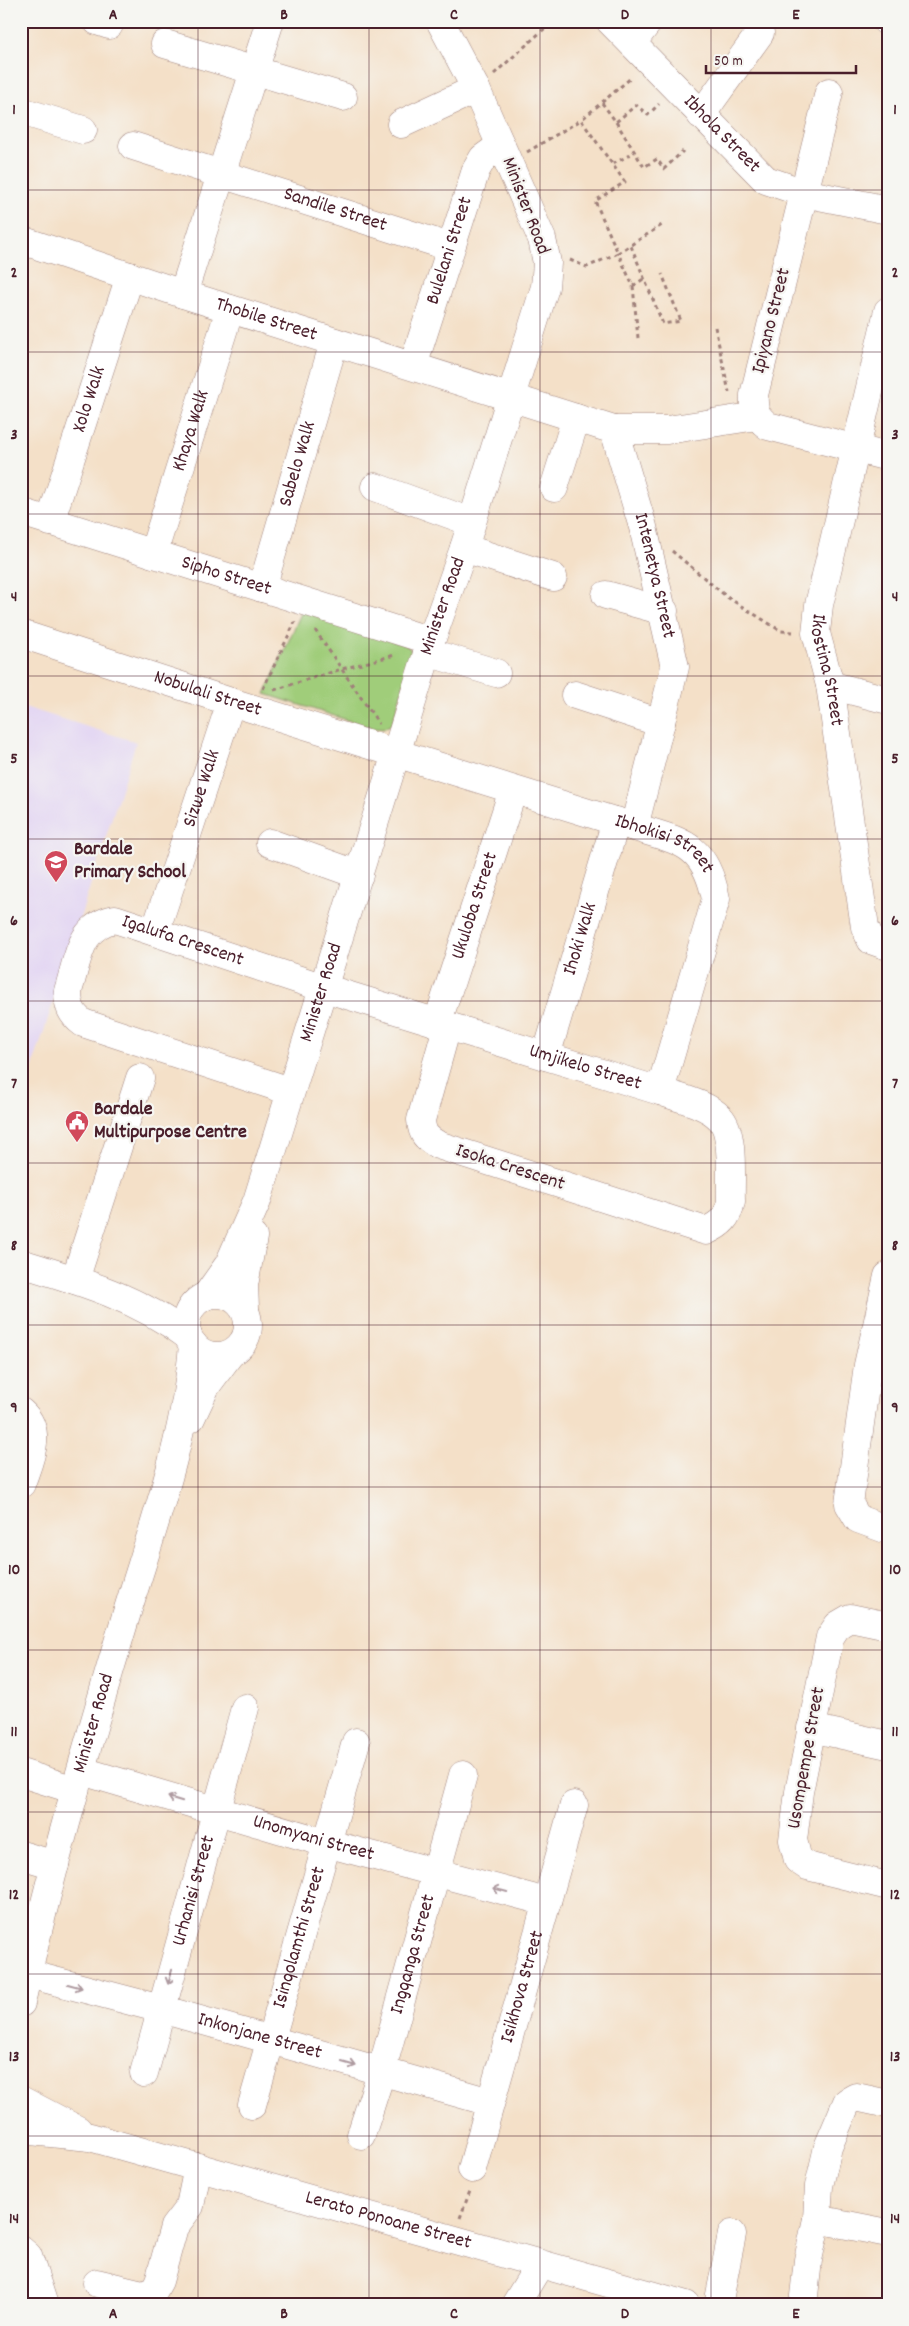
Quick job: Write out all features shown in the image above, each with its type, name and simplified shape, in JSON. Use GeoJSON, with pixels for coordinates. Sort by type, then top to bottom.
{"type":"FeatureCollection","features":[{"type":"Feature","properties":{"kind":"street"},"geometry":{"type":"LineString","coordinates":[[183,294],[270,21]]}},
{"type":"Feature","properties":{"kind":"street","name":"Minister Road"},"geometry":{"type":"LineString","coordinates":[[203,1297],[221,1278],[229,1264],[257,1201],[429,646],[464,548],[545,287],[547,263],[545,251],[476,89],[440,21]]}},
{"type":"Feature","properties":{"kind":"street","name":"Ibhola Street"},"geometry":{"type":"LineString","coordinates":[[610,21],[762,176],[804,192],[888,210]]}},
{"type":"Feature","properties":{"kind":"street"},"geometry":{"type":"LineString","coordinates":[[641,53],[649,21]]}},
{"type":"Feature","properties":{"kind":"street"},"geometry":{"type":"LineString","coordinates":[[701,115],[760,34]]}},
{"type":"Feature","properties":{"kind":"street"},"geometry":{"type":"LineString","coordinates":[[165,44],[343,97]]}},
{"type":"Feature","properties":{"kind":"street"},"geometry":{"type":"LineString","coordinates":[[401,124],[476,89]]}},
{"type":"Feature","properties":{"kind":"street","name":"Ipiyano Street"},"geometry":{"type":"LineString","coordinates":[[747,417],[754,411],[754,395],[829,92]]}},
{"type":"Feature","properties":{"kind":"street"},"geometry":{"type":"LineString","coordinates":[[21,111],[83,130]]}},
{"type":"Feature","properties":{"kind":"street","name":"Sandile Street"},"geometry":{"type":"LineString","coordinates":[[133,146],[450,246]]}},
{"type":"Feature","properties":{"kind":"street","name":"Bulelani Street"},"geometry":{"type":"LineString","coordinates":[[413,366],[450,246],[479,164],[483,158],[505,154]]}},
{"type":"Feature","properties":{"kind":"street","name":"Thobile Street"},"geometry":{"type":"LineString","coordinates":[[21,240],[511,399]]}},
{"type":"Feature","properties":{"kind":"street","name":"Xolo Walk"},"geometry":{"type":"LineString","coordinates":[[50,522],[130,276]]}},
{"type":"Feature","properties":{"kind":"street","name":"Khaya Walk"},"geometry":{"type":"LineString","coordinates":[[153,554],[230,309]]}},
{"type":"Feature","properties":{"kind":"street","name":"Ikostina Street"},"geometry":{"type":"LineString","coordinates":[[880,943],[868,937],[864,927],[830,685],[816,634],[819,605],[888,311]]}},
{"type":"Feature","properties":{"kind":"street","name":"Sabelo Walk"},"geometry":{"type":"LineString","coordinates":[[262,588],[334,342]]}},
{"type":"Feature","properties":{"kind":"street"},"geometry":{"type":"LineString","coordinates":[[511,399],[614,430],[667,430],[747,417],[768,426],[888,457]]}},
{"type":"Feature","properties":{"kind":"street"},"geometry":{"type":"LineString","coordinates":[[554,488],[576,418]]}},
{"type":"Feature","properties":{"kind":"street","name":"Intenetya Street"},"geometry":{"type":"LineString","coordinates":[[614,430],[643,527],[664,611],[675,667],[661,724],[625,824]]}},
{"type":"Feature","properties":{"kind":"street"},"geometry":{"type":"LineString","coordinates":[[375,487],[471,522]]}},
{"type":"Feature","properties":{"kind":"street","name":"Sipho Street"},"geometry":{"type":"LineString","coordinates":[[21,512],[262,588],[296,604],[429,646],[496,673]]}},
{"type":"Feature","properties":{"kind":"street"},"geometry":{"type":"LineString","coordinates":[[464,548],[553,577]]}},
{"type":"Feature","properties":{"kind":"street"},"geometry":{"type":"LineString","coordinates":[[606,595],[664,611]]}},
{"type":"Feature","properties":{"kind":"street","name":"Nobulali Street"},"geometry":{"type":"LineString","coordinates":[[21,634],[231,702],[396,752]]}},
{"type":"Feature","properties":{"kind":"street"},"geometry":{"type":"LineString","coordinates":[[830,685],[888,700]]}},
{"type":"Feature","properties":{"kind":"street"},"geometry":{"type":"LineString","coordinates":[[575,696],[661,724]]}},
{"type":"Feature","properties":{"kind":"street","name":"Sizwe Walk"},"geometry":{"type":"LineString","coordinates":[[155,932],[231,702]]}},
{"type":"Feature","properties":{"kind":"street","name":"Ibhokisi Street"},"geometry":{"type":"LineString","coordinates":[[396,752],[625,824],[689,846],[698,854],[711,878],[716,899],[660,1091]]}},
{"type":"Feature","properties":{"kind":"street","name":"Ukuloba Street"},"geometry":{"type":"LineString","coordinates":[[442,1025],[513,790]]}},
{"type":"Feature","properties":{"kind":"street","name":"Ihoki Walk"},"geometry":{"type":"LineString","coordinates":[[546,1056],[625,824]]}},
{"type":"Feature","properties":{"kind":"street"},"geometry":{"type":"LineString","coordinates":[[270,843],[359,875]]}},
{"type":"Feature","properties":{"kind":"street","name":"Igalufa Crescent"},"geometry":{"type":"LineString","coordinates":[[290,1091],[83,1022],[76,1018],[68,1001],[68,992],[86,936],[99,924],[115,919],[324,988]]}},
{"type":"Feature","properties":{"kind":"street","name":"Umjikelo Street"},"geometry":{"type":"LineString","coordinates":[[324,988],[660,1091],[713,1112],[726,1124],[729,1133],[731,1201],[729,1212],[719,1225],[706,1231]]}},
{"type":"Feature","properties":{"kind":"street","name":"Isoka Crescent"},"geometry":{"type":"LineString","coordinates":[[442,1025],[421,1120],[422,1130],[426,1138],[438,1145],[706,1231]]}},
{"type":"Feature","properties":{"kind":"street"},"geometry":{"type":"LineString","coordinates":[[87,1283],[140,1078]]}},
{"type":"Feature","properties":{"kind":"street","name":"Minister Road"},"geometry":{"type":"LineString","coordinates":[[244,1308],[244,1285],[257,1201]]}},
{"type":"Feature","properties":{"kind":"street"},"geometry":{"type":"LineString","coordinates":[[21,1263],[87,1283],[154,1312],[190,1340],[200,1352],[210,1356],[230,1354],[242,1345],[248,1330],[249,1323],[244,1308],[228,1295],[214,1293],[203,1297],[181,1300],[87,1283]]}},
{"type":"Feature","properties":{"kind":"street"},"geometry":{"type":"LineString","coordinates":[[888,1276],[868,1365],[849,1504],[858,1519],[888,1530]]}},
{"type":"Feature","properties":{"kind":"street"},"geometry":{"type":"LineString","coordinates":[[190,1340],[186,1326],[187,1315],[192,1306],[203,1297]]}},
{"type":"Feature","properties":{"kind":"street","name":"Minister Road"},"geometry":{"type":"LineString","coordinates":[[21,2003],[28,1974],[29,1934],[55,1865],[78,1780],[177,1448],[191,1369],[190,1340]]}},
{"type":"Feature","properties":{"kind":"street","name":"Minister Road"},"geometry":{"type":"LineString","coordinates":[[177,1448],[206,1386],[230,1354]]}},
{"type":"Feature","properties":{"kind":"street"},"geometry":{"type":"LineString","coordinates":[[21,1412],[31,1422],[35,1435],[33,1449],[21,1484]]}},
{"type":"Feature","properties":{"kind":"street","name":"Usompempe Street"},"geometry":{"type":"LineString","coordinates":[[888,1626],[853,1618],[838,1625],[828,1642],[799,1792],[794,1840],[798,1860],[815,1869],[888,1886]]}},
{"type":"Feature","properties":{"kind":"street","name":"Urhanisi Street"},"geometry":{"type":"LineString","coordinates":[[144,2073],[245,1708]]}},
{"type":"Feature","properties":{"kind":"street"},"geometry":{"type":"LineString","coordinates":[[811,1728],[888,1745]]}},
{"type":"Feature","properties":{"kind":"street","name":"Isinqolamthi Street"},"geometry":{"type":"LineString","coordinates":[[252,2105],[356,1742]]}},
{"type":"Feature","properties":{"kind":"street","name":"Unomyani Street"},"geometry":{"type":"LineString","coordinates":[[21,1773],[78,1780],[216,1812],[547,1902]]}},
{"type":"Feature","properties":{"kind":"street","name":"Ingqanga Street"},"geometry":{"type":"LineString","coordinates":[[360,2134],[381,2073],[463,1775]]}},
{"type":"Feature","properties":{"kind":"street","name":"Isikhova Street"},"geometry":{"type":"LineString","coordinates":[[472,2169],[574,1805]]}},
{"type":"Feature","properties":{"kind":"street"},"geometry":{"type":"LineString","coordinates":[[21,1855],[55,1865]]}},
{"type":"Feature","properties":{"kind":"street","name":"Inkonjane Street"},"geometry":{"type":"LineString","coordinates":[[28,1974],[161,2009],[381,2073],[490,2102]]}},
{"type":"Feature","properties":{"kind":"street"},"geometry":{"type":"LineString","coordinates":[[803,2305],[808,2260],[817,2219],[819,2186],[828,2147],[847,2102],[856,2097],[888,2104]]}},
{"type":"Feature","properties":{"kind":"street","name":"Lerato Ponoane Street"},"geometry":{"type":"LineString","coordinates":[[21,2100],[90,2137]]}},
{"type":"Feature","properties":{"kind":"street","name":"Lerato Ponoane Street"},"geometry":{"type":"LineString","coordinates":[[21,2130],[90,2137],[686,2305]]}},
{"type":"Feature","properties":{"kind":"street"},"geometry":{"type":"LineString","coordinates":[[97,2282],[143,2294],[154,2290],[159,2281],[174,2227],[190,2206],[198,2167]]}},
{"type":"Feature","properties":{"kind":"street"},"geometry":{"type":"LineString","coordinates":[[817,2219],[888,2233]]}},
{"type":"Feature","properties":{"kind":"street"},"geometry":{"type":"LineString","coordinates":[[718,2305],[732,2234]]}},
{"type":"Feature","properties":{"kind":"street"},"geometry":{"type":"LineString","coordinates":[[21,2250],[28,2256],[44,2305]]}},
{"type":"Feature","properties":{"kind":"street"},"geometry":{"type":"LineString","coordinates":[[515,2305],[540,2264]]}},
{"type":"Feature","properties":{"kind":"path"},"geometry":{"type":"LineString","coordinates":[[476,89],[554,21]]}},
{"type":"Feature","properties":{"kind":"path"},"geometry":{"type":"LineString","coordinates":[[505,154],[581,120],[602,103],[641,53]]}},
{"type":"Feature","properties":{"kind":"path"},"geometry":{"type":"LineString","coordinates":[[616,122],[636,105],[648,115],[675,87]]}},
{"type":"Feature","properties":{"kind":"path"},"geometry":{"type":"LineString","coordinates":[[602,103],[644,167],[657,159],[664,169],[683,151]]}},
{"type":"Feature","properties":{"kind":"path"},"geometry":{"type":"LineString","coordinates":[[581,120],[625,182],[595,201],[633,286],[638,338]]}},
{"type":"Feature","properties":{"kind":"path"},"geometry":{"type":"LineString","coordinates":[[612,164],[635,152]]}},
{"type":"Feature","properties":{"kind":"path"},"geometry":{"type":"LineString","coordinates":[[545,251],[587,266],[631,246],[662,225]]}},
{"type":"Feature","properties":{"kind":"path"},"geometry":{"type":"LineString","coordinates":[[631,246],[646,278],[663,324],[681,320],[662,274]]}},
{"type":"Feature","properties":{"kind":"path"},"geometry":{"type":"LineString","coordinates":[[633,286],[646,278]]}},
{"type":"Feature","properties":{"kind":"path"},"geometry":{"type":"LineString","coordinates":[[715,327],[747,417]]}},
{"type":"Feature","properties":{"kind":"path"},"geometry":{"type":"LineString","coordinates":[[643,527],[727,597],[781,631],[816,634]]}},
{"type":"Feature","properties":{"kind":"path"},"geometry":{"type":"LineString","coordinates":[[296,604],[261,693],[342,668],[429,646]]}},
{"type":"Feature","properties":{"kind":"path"},"geometry":{"type":"LineString","coordinates":[[296,604],[342,668],[396,752]]}},
{"type":"Feature","properties":{"kind":"path"},"geometry":{"type":"LineString","coordinates":[[457,2226],[476,2175],[472,2169]]}},
{"type":"Feature","properties":{"kind":"shaded area","name":"Bardale Primary School"},"geometry":{"type":"Polygon","coordinates":[[[21,706],[136,742],[21,1103],[21,706]]]}},
{"type":"Feature","properties":{"kind":"green space"},"geometry":{"type":"Polygon","coordinates":[[[302,611],[408,646],[413,654],[392,724],[383,729],[372,728],[265,694],[302,611]]]}},
{"type":"Feature","properties":{"kind":"place","name":"Bardale Primary School"},"geometry":{"type":"Point","coordinates":[56,883]}},
{"type":"Feature","properties":{"kind":"place","name":"Bardale Multipurpose Centre"},"geometry":{"type":"Point","coordinates":[77,1143]}}]}
